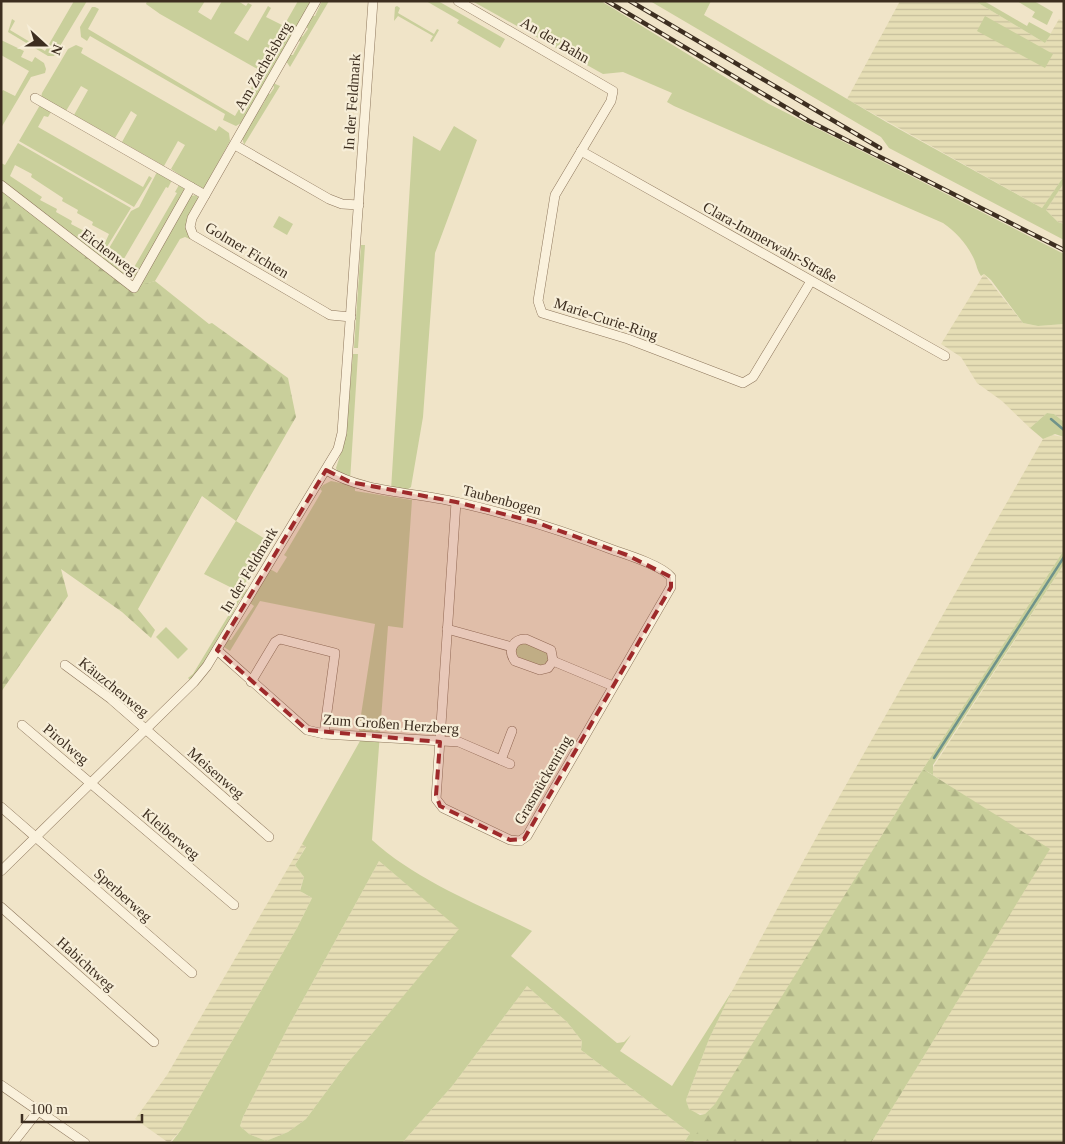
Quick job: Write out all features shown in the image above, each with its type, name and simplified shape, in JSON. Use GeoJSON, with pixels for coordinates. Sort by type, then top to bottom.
{"type":"FeatureCollection","features":[{"type":"Feature","properties":{"kind":"street","name":"Am Zachelsberg"},"geometry":{"type":"LineString","coordinates":[[235,145],[316,1]]}},
{"type":"Feature","properties":{"kind":"street","name":"In der Feldmark"},"geometry":{"type":"LineString","coordinates":[[1,871],[194,682],[217,650],[338,449],[342,433],[351,317],[372,1]]}},
{"type":"Feature","properties":{"kind":"street","name":"An der Bahn"},"geometry":{"type":"LineString","coordinates":[[458,1],[611,88]]}},
{"type":"Feature","properties":{"kind":"street","name":"Marie-Curie-Ring"},"geometry":{"type":"LineString","coordinates":[[611,88],[613,95],[611,101],[554,199],[538,301],[542,313],[628,340],[743,383],[753,377],[811,281]]}},
{"type":"Feature","properties":{"kind":"street"},"geometry":{"type":"LineString","coordinates":[[36,98],[205,195]]}},
{"type":"Feature","properties":{"kind":"street","name":"Golmer Fichten"},"geometry":{"type":"LineString","coordinates":[[235,145],[190,223],[193,235],[330,315],[351,317]]}},
{"type":"Feature","properties":{"kind":"street"},"geometry":{"type":"LineString","coordinates":[[235,145],[329,199],[342,204],[358,205]]}},
{"type":"Feature","properties":{"kind":"street","name":"Clara-Immerwahr-Straße"},"geometry":{"type":"LineString","coordinates":[[581,151],[945,356]]}},
{"type":"Feature","properties":{"kind":"street","name":"Eichenweg"},"geometry":{"type":"LineString","coordinates":[[1,185],[134,288],[191,187]]}},
{"type":"Feature","properties":{"kind":"street","name":"Taubenbogen"},"geometry":{"type":"LineString","coordinates":[[326,470],[350,482],[456,502],[570,534],[666,573]]}},
{"type":"Feature","properties":{"kind":"street","name":"Grasmückenring"},"geometry":{"type":"LineString","coordinates":[[456,502],[436,795],[440,806],[510,840],[520,841],[527,836],[671,587],[671,577],[666,573]]}},
{"type":"Feature","properties":{"kind":"street"},"geometry":{"type":"LineString","coordinates":[[447,629],[512,647]]}},
{"type":"Feature","properties":{"kind":"street"},"geometry":{"type":"LineString","coordinates":[[251,682],[275,642],[280,639],[335,654],[324,734]]}},
{"type":"Feature","properties":{"kind":"street"},"geometry":{"type":"LineString","coordinates":[[526,639],[549,648],[553,654],[553,661],[548,668],[536,669],[514,661],[511,654],[512,647],[518,640],[526,639]]}},
{"type":"Feature","properties":{"kind":"street","name":"Zum Großen Herzberg"},"geometry":{"type":"LineString","coordinates":[[217,650],[298,724],[314,733],[466,743],[510,764]]}},
{"type":"Feature","properties":{"kind":"street"},"geometry":{"type":"LineString","coordinates":[[553,661],[613,686]]}},
{"type":"Feature","properties":{"kind":"street","name":"Käuzchenweg"},"geometry":{"type":"LineString","coordinates":[[65,665],[111,699],[146,730]]}},
{"type":"Feature","properties":{"kind":"street","name":"Pirolweg"},"geometry":{"type":"LineString","coordinates":[[22,725],[91,784]]}},
{"type":"Feature","properties":{"kind":"street","name":"Meisenweg"},"geometry":{"type":"LineString","coordinates":[[146,730],[269,837]]}},
{"type":"Feature","properties":{"kind":"street"},"geometry":{"type":"LineString","coordinates":[[501,760],[512,731]]}},
{"type":"Feature","properties":{"kind":"street","name":"Kleiberweg"},"geometry":{"type":"LineString","coordinates":[[91,784],[234,905]]}},
{"type":"Feature","properties":{"kind":"street","name":"Sperberweg"},"geometry":{"type":"LineString","coordinates":[[1,807],[37,836],[192,973]]}},
{"type":"Feature","properties":{"kind":"street","name":"Habichtweg"},"geometry":{"type":"LineString","coordinates":[[1,906],[154,1042]]}},
{"type":"Feature","properties":{"kind":"street"},"geometry":{"type":"LineString","coordinates":[[1,1085],[85,1143]]}},
{"type":"Feature","properties":{"kind":"street"},"geometry":{"type":"LineString","coordinates":[[13,1143],[39,1110]]}},
{"type":"Feature","properties":{"kind":"highlighted area"},"geometry":{"type":"Polygon","coordinates":[[[326,470],[350,482],[456,502],[535,522],[627,555],[671,577],[671,587],[524,839],[510,840],[440,806],[436,795],[440,742],[307,730],[217,650],[326,470]]]}},
{"type":"Feature","properties":{"kind":"shaded area"},"geometry":{"type":"Polygon","coordinates":[[[900,1],[975,1],[1045,43],[1059,19],[1064,22],[1064,176],[1042,208],[847,99],[900,1]]]}},
{"type":"Feature","properties":{"kind":"shaded area"},"geometry":{"type":"Polygon","coordinates":[[[1064,183],[1064,224],[1058,222],[1046,210],[1064,183]]]}},
{"type":"Feature","properties":{"kind":"shaded area"},"geometry":{"type":"Polygon","coordinates":[[[984,274],[1023,323],[1038,326],[1064,324],[1064,422],[1054,414],[1047,413],[1030,428],[1002,401],[977,383],[961,357],[941,344],[984,274]]]}},
{"type":"Feature","properties":{"kind":"shaded area"},"geometry":{"type":"Polygon","coordinates":[[[1051,435],[1064,437],[1064,550],[923,769],[717,1102],[705,1114],[694,1113],[689,1109],[686,1100],[709,1039],[732,991],[822,827],[1043,439],[1051,435]]]}},
{"type":"Feature","properties":{"kind":"shaded area"},"geometry":{"type":"Polygon","coordinates":[[[1064,564],[1064,1143],[871,1143],[1049,850],[933,775],[932,769],[1064,564]]]}},
{"type":"Feature","properties":{"kind":"shaded area"},"geometry":{"type":"Polygon","coordinates":[[[302,844],[306,846],[295,865],[304,877],[300,889],[312,898],[297,928],[181,1130],[169,1143],[135,1119],[167,1075],[302,844]]]}},
{"type":"Feature","properties":{"kind":"shaded area"},"geometry":{"type":"Polygon","coordinates":[[[379,861],[460,929],[346,1065],[306,1119],[288,1132],[266,1141],[249,1134],[240,1126],[243,1117],[287,1029],[379,861]]]}},
{"type":"Feature","properties":{"kind":"shaded area"},"geometry":{"type":"Polygon","coordinates":[[[527,986],[567,1022],[582,1041],[581,1050],[690,1133],[684,1143],[402,1143],[453,1085],[527,986]]]}},
{"type":"Feature","properties":{"kind":"green space"},"geometry":{"type":"Polygon","coordinates":[[[74,1],[87,1],[54,56],[48,56],[8,32],[12,19],[15,21],[10,30],[45,51],[74,1]]]}},
{"type":"Feature","properties":{"kind":"green space"},"geometry":{"type":"Polygon","coordinates":[[[147,1],[205,1],[198,12],[211,20],[222,1],[238,1],[246,6],[248,3],[252,5],[234,33],[248,41],[268,6],[271,8],[266,17],[286,27],[288,23],[286,22],[298,1],[312,1],[241,123],[236,126],[223,120],[225,114],[90,36],[87,41],[81,37],[80,27],[92,7],[99,9],[88,29],[235,116],[261,71],[160,14],[146,4],[147,1]]]}},
{"type":"Feature","properties":{"kind":"green space"},"geometry":{"type":"Polygon","coordinates":[[[322,1],[329,1],[290,67],[286,61],[289,55],[293,55],[300,42],[298,39],[308,29],[306,26],[311,16],[315,16],[322,1]]]}},
{"type":"Feature","properties":{"kind":"green space"},"geometry":{"type":"Polygon","coordinates":[[[426,1],[438,1],[505,39],[500,48],[457,23],[459,20],[426,1]]]}},
{"type":"Feature","properties":{"kind":"green space"},"geometry":{"type":"Polygon","coordinates":[[[472,1],[601,1],[769,104],[1064,254],[1064,324],[1038,326],[1023,323],[991,280],[984,274],[981,276],[965,243],[943,223],[674,106],[667,102],[672,93],[623,72],[603,74],[472,1]]]}},
{"type":"Feature","properties":{"kind":"green space"},"geometry":{"type":"Polygon","coordinates":[[[650,1],[711,1],[704,15],[888,123],[1042,208],[1064,176],[1064,183],[1046,210],[1058,222],[1064,224],[1064,240],[889,148],[881,137],[650,1]]]}},
{"type":"Feature","properties":{"kind":"green space"},"geometry":{"type":"Polygon","coordinates":[[[975,1],[984,1],[1027,26],[1029,22],[1051,34],[1045,43],[975,1]]]}},
{"type":"Feature","properties":{"kind":"green space"},"geometry":{"type":"Polygon","coordinates":[[[1017,1],[1034,1],[1053,12],[1047,25],[1032,17],[1035,12],[1017,1]]]}},
{"type":"Feature","properties":{"kind":"green space"},"geometry":{"type":"Polygon","coordinates":[[[395,7],[400,8],[398,13],[434,34],[437,29],[439,30],[432,42],[430,41],[433,36],[398,16],[394,21],[395,7]]]}},
{"type":"Feature","properties":{"kind":"green space"},"geometry":{"type":"Polygon","coordinates":[[[985,16],[1053,54],[1045,68],[977,31],[985,16]]]}},
{"type":"Feature","properties":{"kind":"green space"},"geometry":{"type":"Polygon","coordinates":[[[1,40],[24,51],[21,57],[32,62],[35,57],[44,63],[46,69],[45,73],[31,77],[1,128],[1,92],[3,90],[15,96],[29,71],[1,55],[1,40]]]}},
{"type":"Feature","properties":{"kind":"green space"},"geometry":{"type":"Polygon","coordinates":[[[76,45],[83,48],[81,53],[216,131],[219,126],[229,133],[230,141],[204,188],[200,189],[171,169],[185,145],[178,141],[164,166],[122,142],[137,115],[131,111],[115,138],[74,115],[88,90],[81,86],[66,111],[41,97],[68,49],[76,45]]]}},
{"type":"Feature","properties":{"kind":"green space"},"geometry":{"type":"Polygon","coordinates":[[[273,83],[280,86],[244,145],[242,137],[258,108],[265,101],[267,93],[270,94],[274,88],[273,83]]]}},
{"type":"Feature","properties":{"kind":"green space"},"geometry":{"type":"Polygon","coordinates":[[[40,105],[51,112],[48,117],[44,116],[38,127],[143,187],[149,176],[152,178],[134,207],[19,141],[40,105]]]}},
{"type":"Feature","properties":{"kind":"green space"},"geometry":{"type":"Polygon","coordinates":[[[454,126],[477,140],[435,253],[423,417],[411,487],[404,492],[391,490],[413,136],[440,151],[454,126]]]}},
{"type":"Feature","properties":{"kind":"green space"},"geometry":{"type":"Polygon","coordinates":[[[18,143],[131,208],[100,258],[102,260],[131,211],[139,207],[157,172],[172,180],[118,269],[129,276],[177,193],[175,192],[179,185],[185,189],[136,278],[127,279],[108,265],[134,288],[74,367],[1,311],[1,184],[70,235],[1,181],[1,163],[5,165],[18,143]],[[15,165],[10,176],[42,197],[40,200],[57,209],[56,212],[72,221],[71,224],[88,233],[86,236],[104,245],[109,234],[92,225],[93,222],[77,213],[78,210],[62,201],[63,198],[31,177],[32,174],[15,165]]]}},
{"type":"Feature","properties":{"kind":"green space"},"geometry":{"type":"Polygon","coordinates":[[[1,185],[133,287],[155,281],[209,324],[212,323],[288,378],[296,417],[236,521],[202,496],[138,609],[155,630],[151,638],[122,612],[61,569],[68,596],[1,692],[1,185]]]}},
{"type":"Feature","properties":{"kind":"green space"},"geometry":{"type":"Polygon","coordinates":[[[197,195],[199,201],[190,239],[185,237],[180,239],[155,281],[139,286],[190,196],[197,195]]]}},
{"type":"Feature","properties":{"kind":"green space"},"geometry":{"type":"Polygon","coordinates":[[[279,216],[293,224],[287,235],[273,227],[279,216]]]}},
{"type":"Feature","properties":{"kind":"green space"},"geometry":{"type":"Polygon","coordinates":[[[361,245],[365,245],[358,348],[354,348],[361,245]]]}},
{"type":"Feature","properties":{"kind":"green space"},"geometry":{"type":"Polygon","coordinates":[[[353,354],[358,354],[350,481],[338,474],[336,468],[345,440],[353,354]]]}},
{"type":"Feature","properties":{"kind":"green space"},"geometry":{"type":"Polygon","coordinates":[[[1047,413],[1054,414],[1064,422],[1064,437],[1055,434],[1043,439],[1030,428],[1047,413]]]}},
{"type":"Feature","properties":{"kind":"green space"},"geometry":{"type":"Polygon","coordinates":[[[331,481],[355,486],[355,491],[412,500],[403,628],[388,626],[372,840],[408,868],[428,880],[532,931],[511,956],[617,1043],[624,1042],[631,1035],[620,1051],[672,1086],[732,991],[709,1039],[686,1100],[689,1109],[700,1115],[705,1114],[717,1102],[693,1141],[695,1143],[684,1143],[690,1133],[581,1050],[582,1041],[567,1022],[527,986],[453,1085],[402,1143],[171,1143],[181,1130],[297,928],[312,898],[300,891],[304,877],[295,865],[306,847],[302,844],[360,741],[359,728],[375,624],[260,601],[230,651],[224,647],[228,639],[231,640],[254,606],[250,603],[270,569],[277,573],[287,557],[284,555],[322,491],[320,489],[331,481]],[[379,861],[287,1029],[240,1126],[249,1134],[266,1141],[288,1132],[306,1119],[346,1065],[459,929],[379,861]]]}},
{"type":"Feature","properties":{"kind":"green space"},"geometry":{"type":"Polygon","coordinates":[[[236,521],[270,542],[243,587],[249,591],[244,600],[241,598],[205,664],[190,680],[188,678],[193,674],[242,593],[204,574],[236,521]]]}},
{"type":"Feature","properties":{"kind":"green space"},"geometry":{"type":"Polygon","coordinates":[[[1064,550],[1064,564],[933,765],[933,775],[923,769],[1064,550]]]}},
{"type":"Feature","properties":{"kind":"green space"},"geometry":{"type":"Polygon","coordinates":[[[166,627],[188,649],[178,659],[156,637],[166,627]]]}},
{"type":"Feature","properties":{"kind":"green space"},"geometry":{"type":"Polygon","coordinates":[[[523,642],[543,648],[551,657],[545,667],[517,659],[515,649],[523,642]]]}},
{"type":"Feature","properties":{"kind":"green space"},"geometry":{"type":"Polygon","coordinates":[[[923,769],[1050,849],[871,1143],[692,1141],[923,769]]]}},
{"type":"Feature","properties":{"kind":"waterway"},"geometry":{"type":"LineString","coordinates":[[1051,419],[1064,430]]}},
{"type":"Feature","properties":{"kind":"waterway"},"geometry":{"type":"LineString","coordinates":[[934,758],[1064,557]]}},
{"type":"Feature","properties":{"kind":"railway"},"geometry":{"type":"LineString","coordinates":[[607,1],[809,121],[1064,250]]}},
{"type":"Feature","properties":{"kind":"railway"},"geometry":{"type":"LineString","coordinates":[[630,1],[880,148]]}}]}
